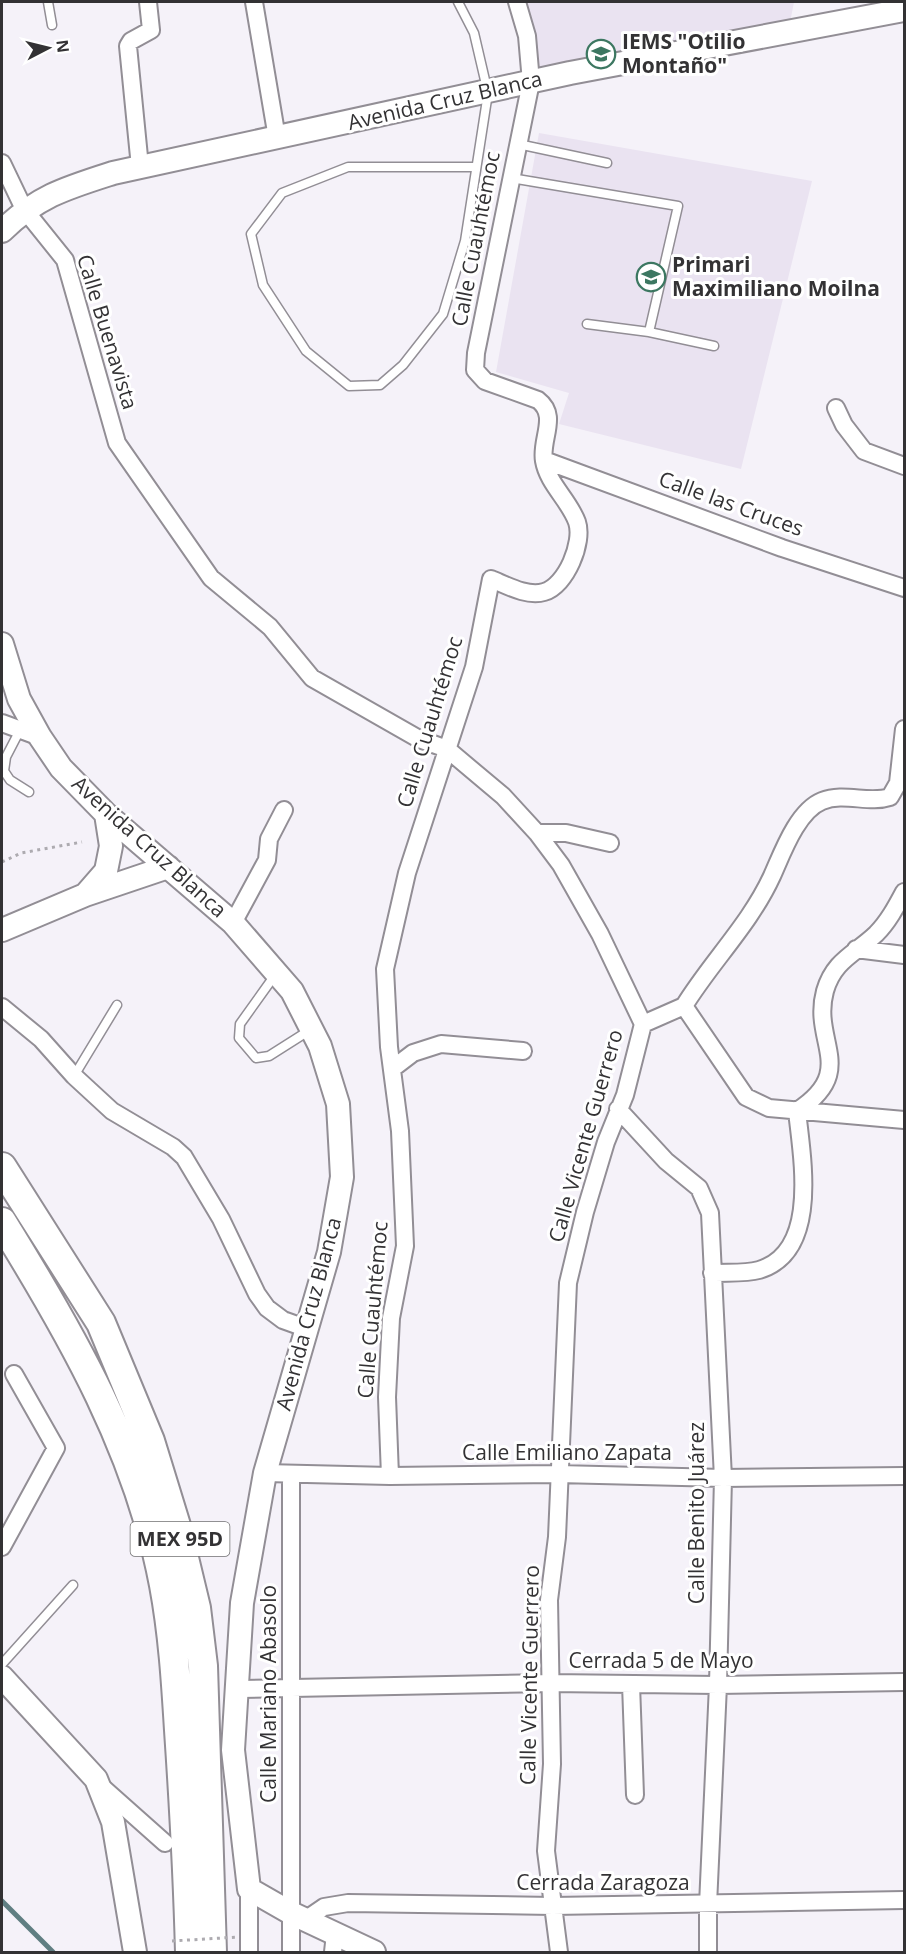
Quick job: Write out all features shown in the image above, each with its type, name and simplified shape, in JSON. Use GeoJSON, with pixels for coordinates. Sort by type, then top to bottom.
{"type":"FeatureCollection","features":[{"type":"Feature","properties":{"kind":"highway","name":"MEX 95D"},"geometry":{"type":"LineString","coordinates":[[2,1167],[101,1323],[150,1441],[170,1501],[196,1608],[203,1666],[212,1953]]}},
{"type":"Feature","properties":{"kind":"highway","name":"MEX 95D"},"geometry":{"type":"LineString","coordinates":[[2,1222],[73,1339],[99,1391],[123,1450],[151,1534],[164,1584],[173,1646],[181,1947]]}},
{"type":"Feature","properties":{"kind":"main road","name":"Avenida Cruz Blanca"},"geometry":{"type":"LineString","coordinates":[[9,221],[57,191],[140,167],[531,82],[868,14],[904,10]]}},
{"type":"Feature","properties":{"kind":"main road","name":"Avenida Cruz Blanca"},"geometry":{"type":"LineString","coordinates":[[2,644],[30,734],[106,814],[233,923],[277,972],[292,991],[320,1046],[338,1104],[342,1177],[329,1252],[265,1473],[242,1603],[233,1750],[249,1889]]}},
{"type":"Feature","properties":{"kind":"main road"},"geometry":{"type":"LineString","coordinates":[[85,895],[106,871],[111,846],[106,814]]}},
{"type":"Feature","properties":{"kind":"main road"},"geometry":{"type":"LineString","coordinates":[[2,930],[85,895],[168,867]]}},
{"type":"Feature","properties":{"kind":"main road"},"geometry":{"type":"LineString","coordinates":[[2,1677],[96,1779],[113,1822],[135,1953]]}},
{"type":"Feature","properties":{"kind":"main road"},"geometry":{"type":"LineString","coordinates":[[249,1889],[298,1917],[334,1943],[374,1953]]}},
{"type":"Feature","properties":{"kind":"street"},"geometry":{"type":"LineString","coordinates":[[140,167],[128,46],[131,41],[151,30],[148,2]]}},
{"type":"Feature","properties":{"kind":"street"},"geometry":{"type":"LineString","coordinates":[[254,2],[277,138]]}},
{"type":"Feature","properties":{"kind":"street","name":"Calle Cuauhtémoc"},"geometry":{"type":"LineString","coordinates":[[390,1476],[387,1397],[392,1318],[405,1246],[399,1131],[385,969],[407,873],[474,667],[491,579],[526,592],[543,592],[554,587],[574,558],[580,539],[577,522],[551,480],[543,460],[549,416],[546,406],[538,400],[485,381],[476,370],[476,353],[531,82],[527,36],[517,2]]}},
{"type":"Feature","properties":{"kind":"street","name":"Calle Buenavista"},"geometry":{"type":"LineString","coordinates":[[2,163],[9,221],[65,260],[117,443]]}},
{"type":"Feature","properties":{"kind":"street"},"geometry":{"type":"LineString","coordinates":[[836,408],[844,425],[864,451],[904,466]]}},
{"type":"Feature","properties":{"kind":"street","name":"Calle Vicente Guerrero"},"geometry":{"type":"LineString","coordinates":[[117,443],[211,578],[270,627],[312,678],[419,739],[447,749],[503,796],[537,833],[561,865],[600,934],[643,1024],[625,1095],[618,1109],[585,1212],[568,1282],[556,1537],[549,1600],[552,1764],[546,1851],[559,1953]]}},
{"type":"Feature","properties":{"kind":"street","name":"Calle las Cruces"},"geometry":{"type":"LineString","coordinates":[[543,460],[782,548],[904,588]]}},
{"type":"Feature","properties":{"kind":"street"},"geometry":{"type":"LineString","coordinates":[[2,723],[30,734]]}},
{"type":"Feature","properties":{"kind":"street"},"geometry":{"type":"LineString","coordinates":[[643,1024],[684,1006],[703,975],[760,898],[802,818],[822,801],[856,798],[881,801],[890,797],[901,782],[904,729]]}},
{"type":"Feature","properties":{"kind":"street"},"geometry":{"type":"LineString","coordinates":[[233,923],[267,860],[269,838],[284,810]]}},
{"type":"Feature","properties":{"kind":"street"},"geometry":{"type":"LineString","coordinates":[[537,833],[566,833],[610,843]]}},
{"type":"Feature","properties":{"kind":"street"},"geometry":{"type":"LineString","coordinates":[[797,1111],[815,1099],[825,1087],[830,1062],[824,1021],[825,993],[832,974],[844,957],[875,934],[894,911],[904,892]]}},
{"type":"Feature","properties":{"kind":"street"},"geometry":{"type":"LineString","coordinates":[[856,949],[904,956]]}},
{"type":"Feature","properties":{"kind":"street"},"geometry":{"type":"LineString","coordinates":[[684,1006],[746,1097],[769,1108],[897,1119],[904,1134]]}},
{"type":"Feature","properties":{"kind":"street"},"geometry":{"type":"LineString","coordinates":[[2,1007],[41,1039],[74,1076],[112,1111],[173,1147],[184,1157],[221,1219],[257,1294],[267,1308],[283,1320],[308,1329]]}},
{"type":"Feature","properties":{"kind":"street"},"geometry":{"type":"LineString","coordinates":[[392,1069],[413,1053],[441,1044],[523,1051]]}},
{"type":"Feature","properties":{"kind":"street","name":"Calle Benito Juárez"},"geometry":{"type":"LineString","coordinates":[[618,1109],[666,1161],[699,1188],[710,1213],[723,1478],[708,1953]]}},
{"type":"Feature","properties":{"kind":"street"},"geometry":{"type":"LineString","coordinates":[[712,1273],[758,1270],[774,1263],[798,1233],[803,1210],[797,1111]]}},
{"type":"Feature","properties":{"kind":"street"},"geometry":{"type":"LineString","coordinates":[[2,1547],[56,1448],[14,1374]]}},
{"type":"Feature","properties":{"kind":"street","name":"Calle Emiliano Zapata"},"geometry":{"type":"LineString","coordinates":[[265,1473],[390,1476],[558,1474],[723,1478],[904,1476]]}},
{"type":"Feature","properties":{"kind":"street","name":"Calle Mariano Abasolo"},"geometry":{"type":"LineString","coordinates":[[291,1475],[298,1917],[291,1953]]}},
{"type":"Feature","properties":{"kind":"street","name":"Cerrada 5 de Mayo"},"geometry":{"type":"LineString","coordinates":[[238,1689],[550,1683],[718,1685],[904,1682]]}},
{"type":"Feature","properties":{"kind":"street"},"geometry":{"type":"LineString","coordinates":[[631,1684],[635,1795]]}},
{"type":"Feature","properties":{"kind":"street"},"geometry":{"type":"LineString","coordinates":[[96,1779],[165,1843]]}},
{"type":"Feature","properties":{"kind":"street"},"geometry":{"type":"LineString","coordinates":[[249,1889],[249,1953]]}},
{"type":"Feature","properties":{"kind":"street","name":"Cerrada Zaragoza"},"geometry":{"type":"LineString","coordinates":[[298,1917],[324,1907],[348,1903],[553,1906],[904,1900]]}},
{"type":"Feature","properties":{"kind":"lane"},"geometry":{"type":"LineString","coordinates":[[48,2],[52,25]]}},
{"type":"Feature","properties":{"kind":"lane"},"geometry":{"type":"LineString","coordinates":[[458,2],[474,33],[488,93],[465,241],[443,314],[403,365],[380,385],[348,386],[306,351],[263,285],[251,234],[282,193],[348,167],[476,167]]}},
{"type":"Feature","properties":{"kind":"lane"},"geometry":{"type":"LineString","coordinates":[[517,144],[607,163]]}},
{"type":"Feature","properties":{"kind":"lane"},"geometry":{"type":"LineString","coordinates":[[511,178],[678,206],[649,332]]}},
{"type":"Feature","properties":{"kind":"lane"},"geometry":{"type":"LineString","coordinates":[[587,324],[649,332],[714,346]]}},
{"type":"Feature","properties":{"kind":"lane"},"geometry":{"type":"LineString","coordinates":[[29,792],[10,780],[4,771],[6,757],[30,734]]}},
{"type":"Feature","properties":{"kind":"lane"},"geometry":{"type":"LineString","coordinates":[[277,972],[240,1024],[239,1038],[256,1058],[269,1056],[312,1029]]}},
{"type":"Feature","properties":{"kind":"lane"},"geometry":{"type":"LineString","coordinates":[[74,1076],[117,1005]]}},
{"type":"Feature","properties":{"kind":"lane"},"geometry":{"type":"LineString","coordinates":[[2,1664],[73,1586]]}},
{"type":"Feature","properties":{"kind":"path"},"geometry":{"type":"LineString","coordinates":[[2,862],[21,853],[82,842]]}},
{"type":"Feature","properties":{"kind":"path"},"geometry":{"type":"LineString","coordinates":[[181,1947],[239,1937]]}},
{"type":"Feature","properties":{"kind":"shaded area","name":"IEMS \"Otilio Montaño\""},"geometry":{"type":"Polygon","coordinates":[[[517,2],[794,2],[788,33],[531,82],[517,2]]]}},
{"type":"Feature","properties":{"kind":"shaded area","name":"Primari Maximiliano Moilna"},"geometry":{"type":"Polygon","coordinates":[[[539,133],[812,181],[741,469],[559,424],[569,393],[496,372],[539,133]]]}},
{"type":"Feature","properties":{"kind":"waterway"},"geometry":{"type":"LineString","coordinates":[[2,1901],[53,1952]]}},
{"type":"Feature","properties":{"kind":"place","name":"IEMS \"Otilio Montaño\""},"geometry":{"type":"Point","coordinates":[601,54]}},
{"type":"Feature","properties":{"kind":"place","name":"Primari Maximiliano Moilna"},"geometry":{"type":"Point","coordinates":[651,277]}}]}
